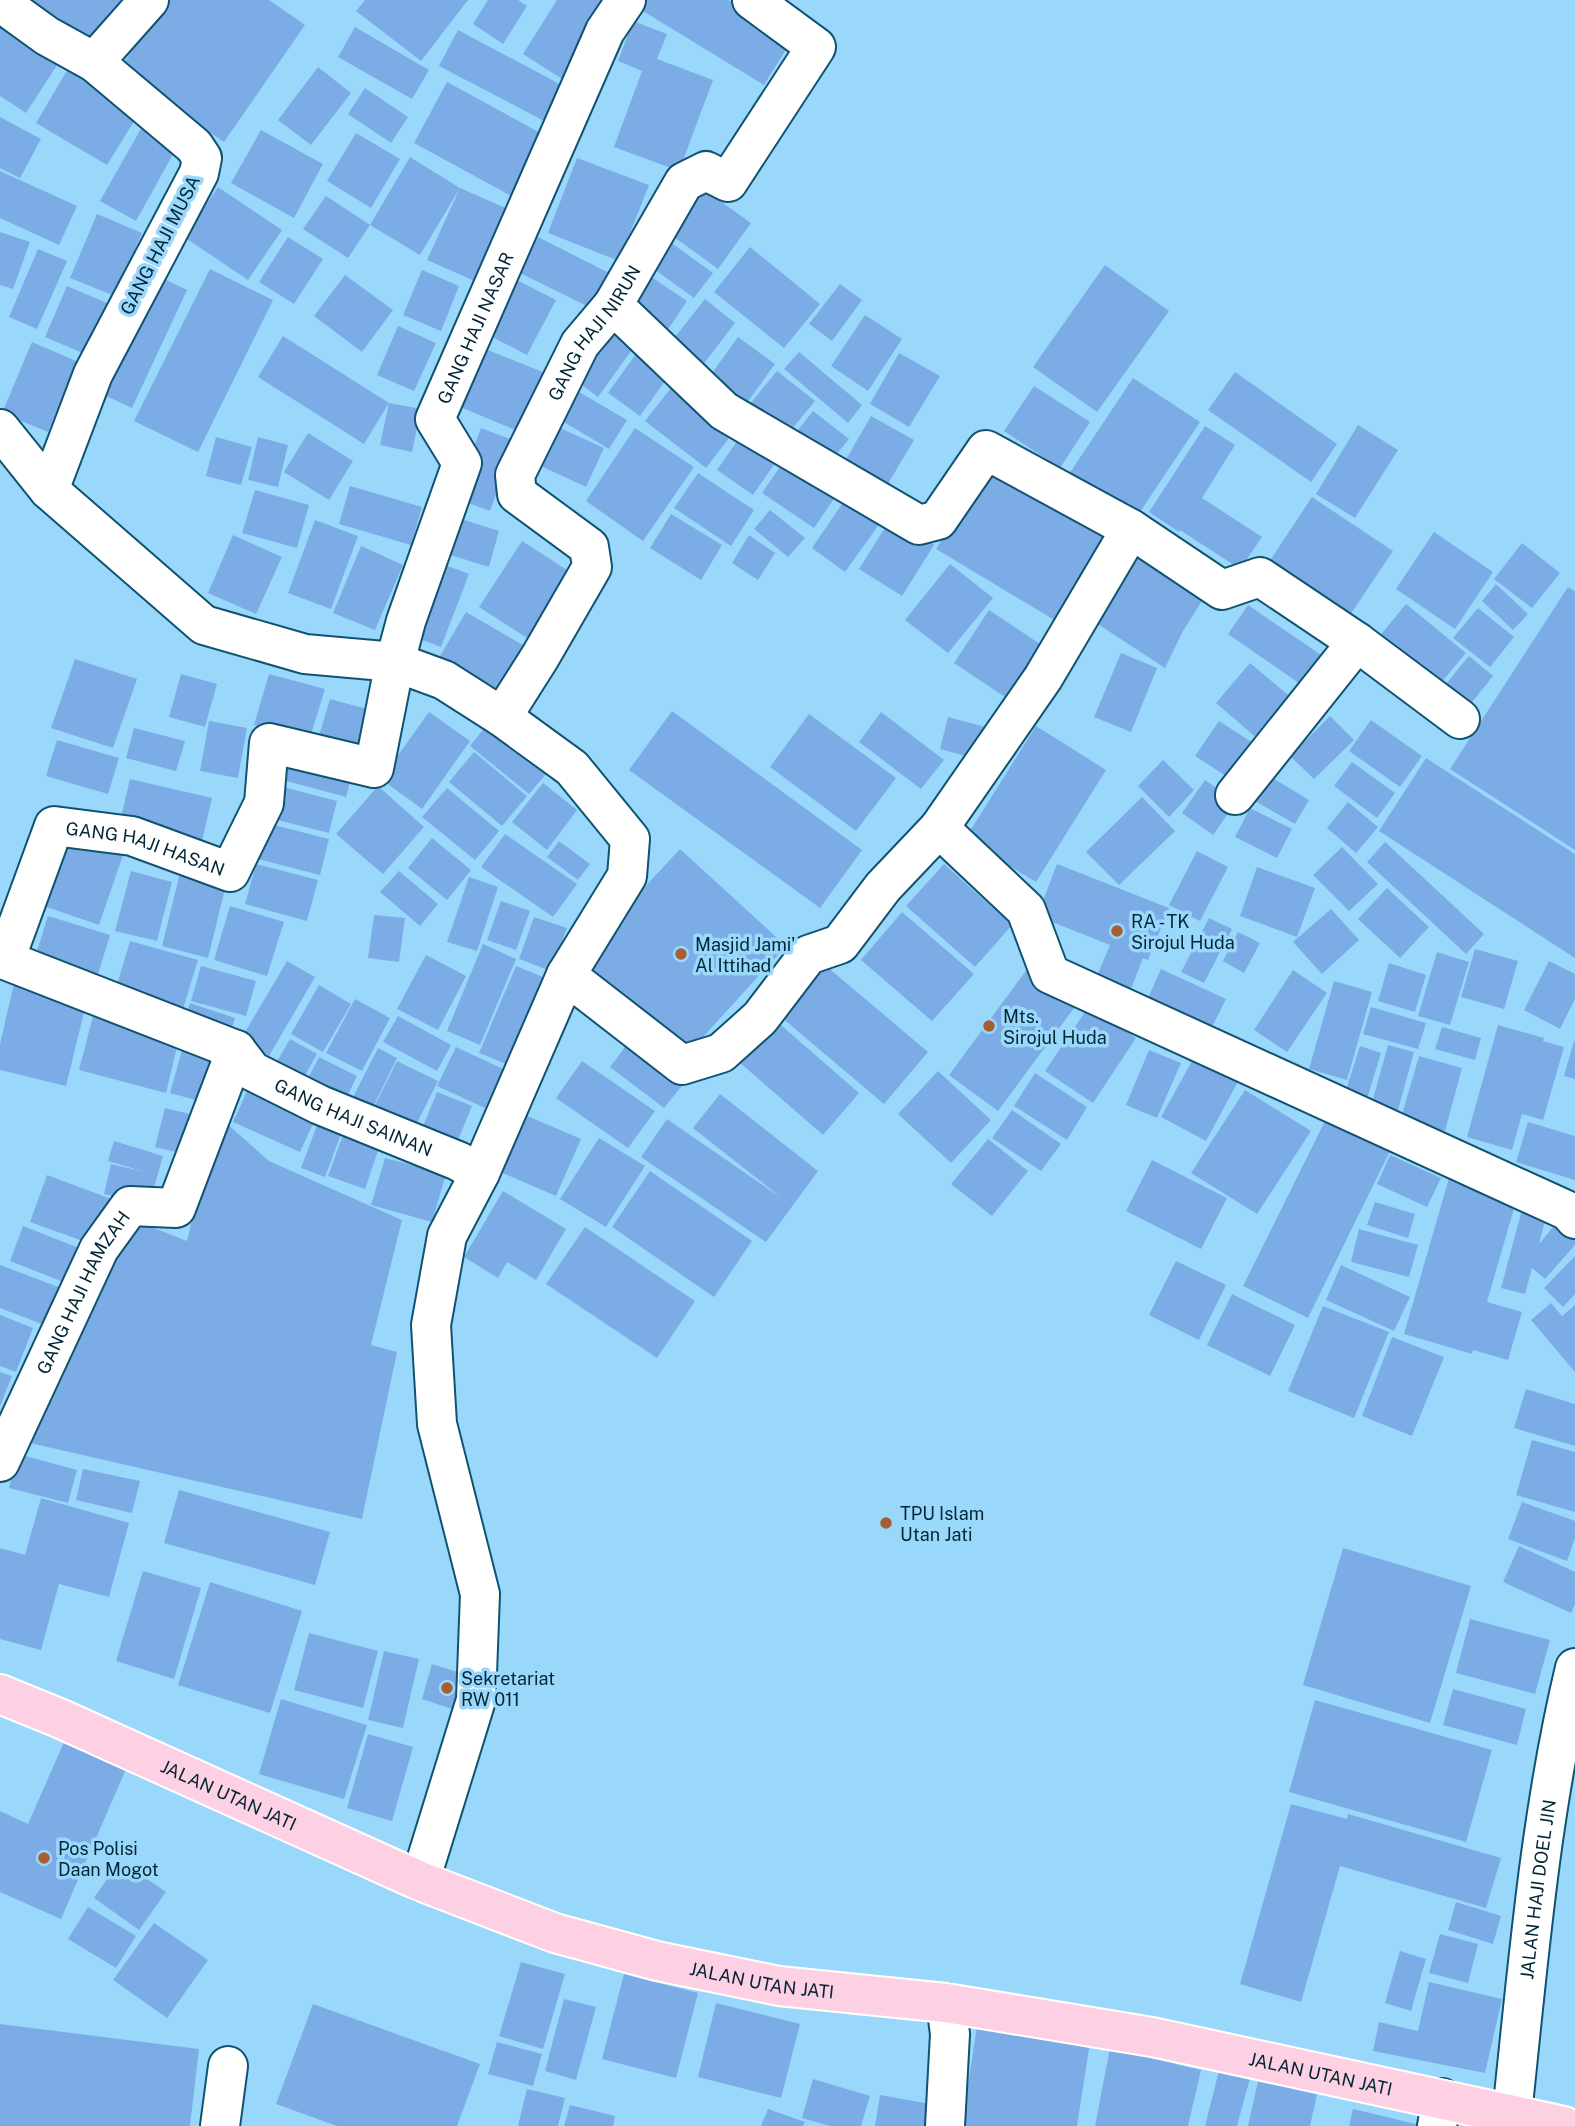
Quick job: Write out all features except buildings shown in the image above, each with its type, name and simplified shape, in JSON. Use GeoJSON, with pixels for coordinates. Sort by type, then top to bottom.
{"type":"FeatureCollection","features":[{"type":"Feature","properties":{"kind":"main road","name":"JALAN UTAN JATI"},"geometry":{"type":"LineString","coordinates":[[0,1694],[420,1881],[555,1933],[657,1961],[779,1986],[946,2003],[1152,2037],[1439,2112],[1512,2114],[1564,2126]]}},
{"type":"Feature","properties":{"kind":"street"},"geometry":{"type":"LineString","coordinates":[[94,62],[149,0]]}},
{"type":"Feature","properties":{"kind":"street","name":"GANG HAJI NASAR"},"geometry":{"type":"LineString","coordinates":[[395,662],[406,621],[462,463],[435,419],[606,32],[626,0]]}},
{"type":"Feature","properties":{"kind":"street","name":"GANG HAJI NIRUN"},"geometry":{"type":"LineString","coordinates":[[502,717],[593,567],[589,547],[517,494],[515,475],[579,344],[613,305],[684,182],[706,171],[728,182],[816,47],[752,0]]}},
{"type":"Feature","properties":{"kind":"street","name":"GANG HAJI MUSA"},"geometry":{"type":"LineString","coordinates":[[0,2],[47,36],[94,62],[194,146],[202,158],[199,173],[93,374],[49,490]]}},
{"type":"Feature","properties":{"kind":"street"},"geometry":{"type":"LineString","coordinates":[[613,305],[723,411],[919,525],[937,520],[986,450],[1131,529],[1222,590],[1260,578],[1357,642],[1460,719]]}},
{"type":"Feature","properties":{"kind":"street"},"geometry":{"type":"LineString","coordinates":[[0,429],[49,490],[204,625],[305,654],[395,662],[444,680],[502,717],[572,768],[630,839],[627,876],[566,975],[480,1173],[447,1236],[431,1325],[437,1424],[480,1594],[476,1700],[420,1881]]}},
{"type":"Feature","properties":{"kind":"street"},"geometry":{"type":"LineString","coordinates":[[566,975],[682,1065],[721,1053],[760,1018],[808,955],[840,944],[883,887],[939,828],[1043,678],[1131,529]]}},
{"type":"Feature","properties":{"kind":"street"},"geometry":{"type":"LineString","coordinates":[[1235,794],[1357,642]]}},
{"type":"Feature","properties":{"kind":"street","name":"GANG HAJI HASAN"},"geometry":{"type":"LineString","coordinates":[[236,1050],[5,960],[54,826],[132,836],[230,872],[264,803],[269,743],[374,768],[395,662]]}},
{"type":"Feature","properties":{"kind":"street"},"geometry":{"type":"LineString","coordinates":[[939,828],[1026,910],[1050,974],[1568,1211],[1575,1219]]}},
{"type":"Feature","properties":{"kind":"street","name":"GANG HAJI SAINAN"},"geometry":{"type":"LineString","coordinates":[[236,1050],[252,1071],[320,1105],[458,1161],[480,1173]]}},
{"type":"Feature","properties":{"kind":"street","name":"GANG HAJI HAMZAH"},"geometry":{"type":"LineString","coordinates":[[0,1462],[99,1249],[130,1206],[176,1208],[236,1050]]}},
{"type":"Feature","properties":{"kind":"street","name":"JALAN HAJI DOEL JIN"},"geometry":{"type":"LineString","coordinates":[[1512,2114],[1541,1845],[1563,1717],[1575,1668]]}},
{"type":"Feature","properties":{"kind":"street"},"geometry":{"type":"LineString","coordinates":[[945,2126],[950,2034],[946,2003]]}},
{"type":"Feature","properties":{"kind":"street"},"geometry":{"type":"LineString","coordinates":[[220,2126],[228,2066]]}},
{"type":"Feature","properties":{"kind":"place","name":"RA - TK Sirojul Huda"},"geometry":{"type":"Point","coordinates":[1117,931]}},
{"type":"Feature","properties":{"kind":"place","name":"Masjid Jami' Al Ittihad"},"geometry":{"type":"Point","coordinates":[681,954]}},
{"type":"Feature","properties":{"kind":"place","name":"Mts. Sirojul Huda"},"geometry":{"type":"Point","coordinates":[989,1026]}},
{"type":"Feature","properties":{"kind":"place","name":"TPU Islam Utan Jati"},"geometry":{"type":"Point","coordinates":[886,1523]}},
{"type":"Feature","properties":{"kind":"place","name":"Sekretariat RW 011"},"geometry":{"type":"Point","coordinates":[447,1688]}},
{"type":"Feature","properties":{"kind":"place","name":"Pos Polisi Daan Mogot"},"geometry":{"type":"Point","coordinates":[44,1858]}}]}
